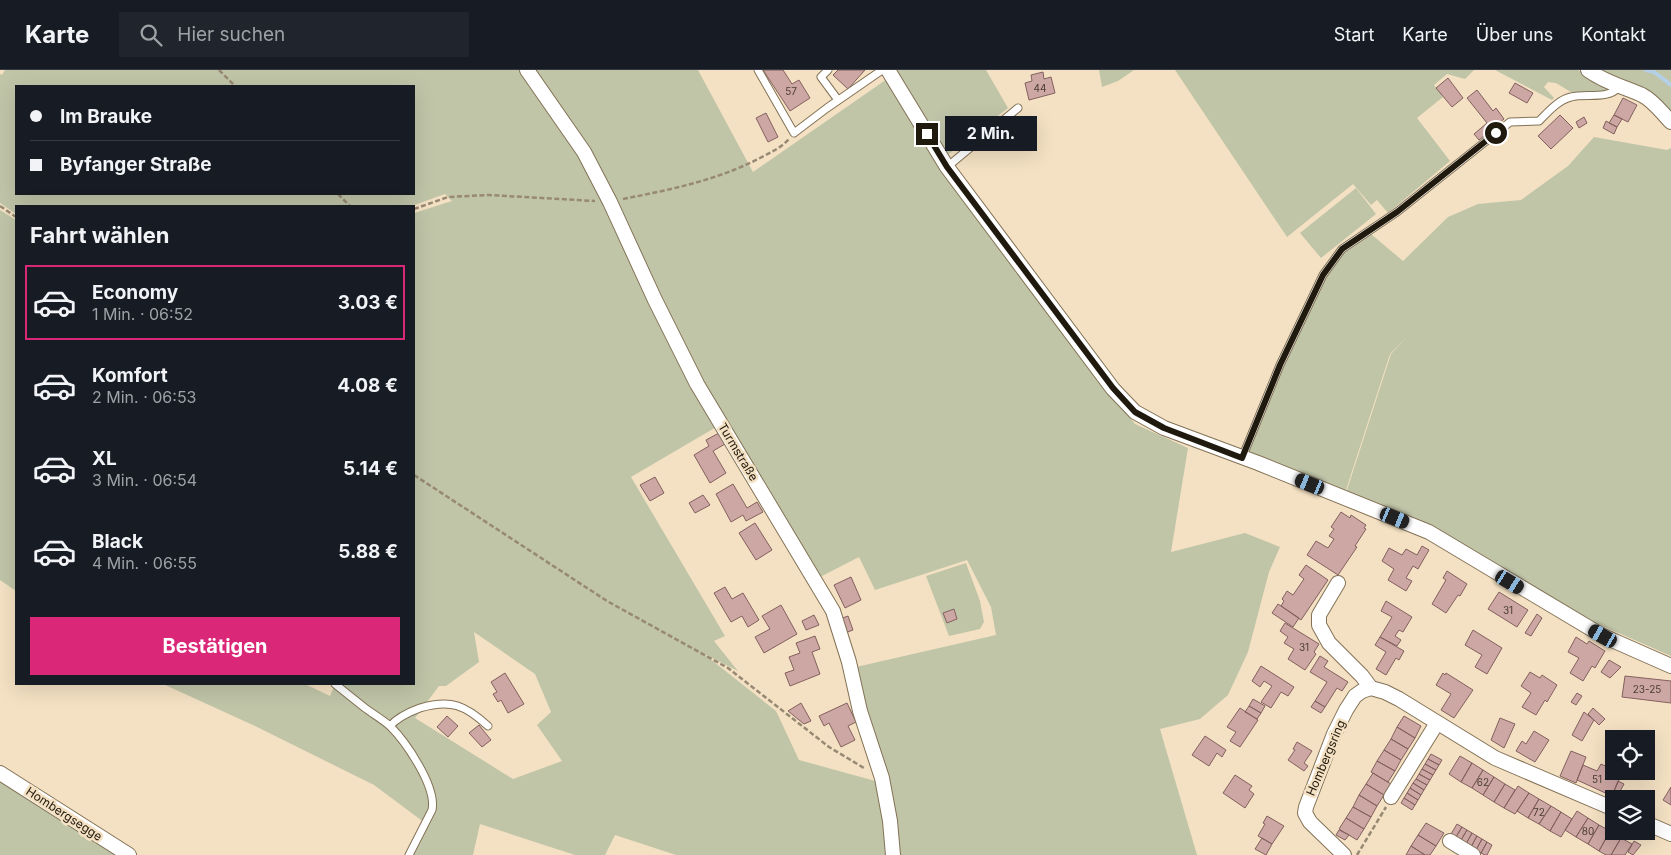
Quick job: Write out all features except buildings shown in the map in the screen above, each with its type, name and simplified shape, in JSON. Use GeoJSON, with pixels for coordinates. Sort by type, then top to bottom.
{"type":"FeatureCollection","features":[{"type":"Feature","properties":{"kind":"street","name":"Turmstraße"},"geometry":{"type":"LineString","coordinates":[[527,70],[584,152],[697,384],[833,611],[849,662],[860,711],[882,778],[890,821],[893,855]]}},
{"type":"Feature","properties":{"kind":"street"},"geometry":{"type":"LineString","coordinates":[[888,70],[947,167],[1113,388],[1135,412],[1164,428],[1429,532],[1603,636],[1671,666]]}},
{"type":"Feature","properties":{"kind":"street"},"geometry":{"type":"LineString","coordinates":[[1588,70],[1619,87],[1642,95],[1652,102],[1671,122]]}},
{"type":"Feature","properties":{"kind":"street"},"geometry":{"type":"LineString","coordinates":[[1338,583],[1319,615],[1319,626],[1329,643],[1362,676],[1371,688],[1386,692],[1505,762],[1605,805]]}},
{"type":"Feature","properties":{"kind":"street","name":"Hombergsring"},"geometry":{"type":"LineString","coordinates":[[1344,855],[1310,822],[1305,813],[1334,734],[1346,710],[1358,693],[1371,688]]}},
{"type":"Feature","properties":{"kind":"street"},"geometry":{"type":"LineString","coordinates":[[1391,797],[1437,723]]}},
{"type":"Feature","properties":{"kind":"street","name":"Hombergsegge"},"geometry":{"type":"LineString","coordinates":[[0,773],[129,855]]}},
{"type":"Feature","properties":{"kind":"street"},"geometry":{"type":"LineString","coordinates":[[1655,827],[1671,834]]}},
{"type":"Feature","properties":{"kind":"street"},"geometry":{"type":"LineString","coordinates":[[1450,841],[1473,855]]}},
{"type":"Feature","properties":{"kind":"lane"},"geometry":{"type":"LineString","coordinates":[[758,70],[794,133],[882,70]]}},
{"type":"Feature","properties":{"kind":"lane"},"geometry":{"type":"LineString","coordinates":[[828,70],[821,77],[838,100]]}},
{"type":"Feature","properties":{"kind":"lane"},"geometry":{"type":"LineString","coordinates":[[1242,458],[1280,365],[1323,275],[1342,249],[1397,212],[1510,122],[1539,121],[1553,107],[1569,97],[1608,94],[1615,92],[1619,87]]}},
{"type":"Feature","properties":{"kind":"lane"},"geometry":{"type":"LineString","coordinates":[[947,167],[1018,108]]}},
{"type":"Feature","properties":{"kind":"lane"},"geometry":{"type":"LineString","coordinates":[[336,685],[390,726],[424,774],[433,796],[432,810],[409,855]]}},
{"type":"Feature","properties":{"kind":"lane"},"geometry":{"type":"LineString","coordinates":[[390,726],[410,712],[442,703],[467,709],[488,726]]}},
{"type":"Feature","properties":{"kind":"path"},"geometry":{"type":"LineString","coordinates":[[219,70],[234,85]]}},
{"type":"Feature","properties":{"kind":"path"},"geometry":{"type":"LineString","coordinates":[[415,209],[448,197],[489,195],[610,202],[676,188],[741,168],[783,146],[794,133]]}},
{"type":"Feature","properties":{"kind":"path"},"geometry":{"type":"LineString","coordinates":[[339,195],[349,205]]}},
{"type":"Feature","properties":{"kind":"path"},"geometry":{"type":"LineString","coordinates":[[0,206],[15,216]]}},
{"type":"Feature","properties":{"kind":"path"},"geometry":{"type":"LineString","coordinates":[[415,476],[607,600],[728,668],[829,747],[882,778]]}},
{"type":"Feature","properties":{"kind":"path"},"geometry":{"type":"LineString","coordinates":[[1357,855],[1391,797]]}},
{"type":"Feature","properties":{"kind":"green space"},"geometry":{"type":"Polygon","coordinates":[[[5,70],[525,70],[569,134],[718,426],[631,477],[725,636],[714,641],[738,671],[704,654],[776,711],[799,760],[879,782],[889,855],[676,855],[615,835],[605,855],[575,855],[480,824],[473,855],[408,855],[425,823],[374,785],[255,726],[165,685],[307,685],[330,696],[335,685],[415,685],[415,213],[452,201],[445,194],[415,205],[15,205],[15,213],[0,203],[0,74],[2,75],[5,70]],[[474,632],[479,662],[446,686],[439,686],[415,718],[513,779],[562,761],[537,725],[551,712],[535,674],[474,632]]]}},
{"type":"Feature","properties":{"kind":"green space"},"geometry":{"type":"Polygon","coordinates":[[[533,70],[698,70],[753,172],[887,79],[1064,331],[1135,424],[1188,448],[1171,552],[1245,533],[1280,547],[1269,572],[1248,652],[1228,695],[1200,719],[1160,729],[1197,855],[897,855],[856,667],[996,635],[991,607],[967,560],[875,590],[859,557],[820,577],[699,376],[533,70]]]}},
{"type":"Feature","properties":{"kind":"green space"},"geometry":{"type":"Polygon","coordinates":[[[893,70],[986,70],[1008,108],[945,157],[893,70]]]}},
{"type":"Feature","properties":{"kind":"green space"},"geometry":{"type":"Polygon","coordinates":[[[1099,70],[1134,70],[1118,81],[1102,87],[1099,70]]]}},
{"type":"Feature","properties":{"kind":"green space"},"geometry":{"type":"Polygon","coordinates":[[[1175,70],[1474,70],[1465,79],[1447,74],[1434,85],[1443,97],[1417,118],[1450,161],[1388,213],[1377,200],[1371,205],[1353,184],[1287,237],[1175,70]]]}},
{"type":"Feature","properties":{"kind":"green space"},"geometry":{"type":"Polygon","coordinates":[[[1495,70],[1578,70],[1612,88],[1610,91],[1574,94],[1556,83],[1548,82],[1544,87],[1554,98],[1552,100],[1495,70]]]}},
{"type":"Feature","properties":{"kind":"green space"},"geometry":{"type":"Polygon","coordinates":[[[1594,70],[1671,70],[1671,118],[1594,70]]]}},
{"type":"Feature","properties":{"kind":"green space"},"geometry":{"type":"Polygon","coordinates":[[[1594,137],[1667,150],[1671,148],[1671,656],[1605,627],[1346,493],[1391,354],[1407,337],[1390,354],[1345,493],[1247,453],[1284,365],[1325,277],[1344,252],[1371,234],[1403,261],[1448,217],[1478,204],[1521,200],[1568,166],[1594,137]]]}},
{"type":"Feature","properties":{"kind":"green space"},"geometry":{"type":"Polygon","coordinates":[[[1356,188],[1376,214],[1321,258],[1300,233],[1356,188]]]}},
{"type":"Feature","properties":{"kind":"green space"},"geometry":{"type":"Polygon","coordinates":[[[0,210],[15,219],[15,590],[0,580],[0,210]]]}},
{"type":"Feature","properties":{"kind":"green space"},"geometry":{"type":"Polygon","coordinates":[[[966,563],[980,601],[984,622],[980,629],[949,636],[926,576],[966,563]]]}},
{"type":"Feature","properties":{"kind":"green space"},"geometry":{"type":"Polygon","coordinates":[[[0,780],[119,855],[0,855],[0,780]]]}},
{"type":"Feature","properties":{"kind":"waterway"},"geometry":{"type":"LineString","coordinates":[[1646,70],[1654,72],[1671,85]]}},
{"type":"Feature","properties":{"kind":"route"},"geometry":{"type":"LineString","coordinates":[[927,134],[947,167],[1113,388],[1135,412],[1164,428],[1242,458],[1280,365],[1323,275],[1342,249],[1397,212],[1496,133]]}}]}
